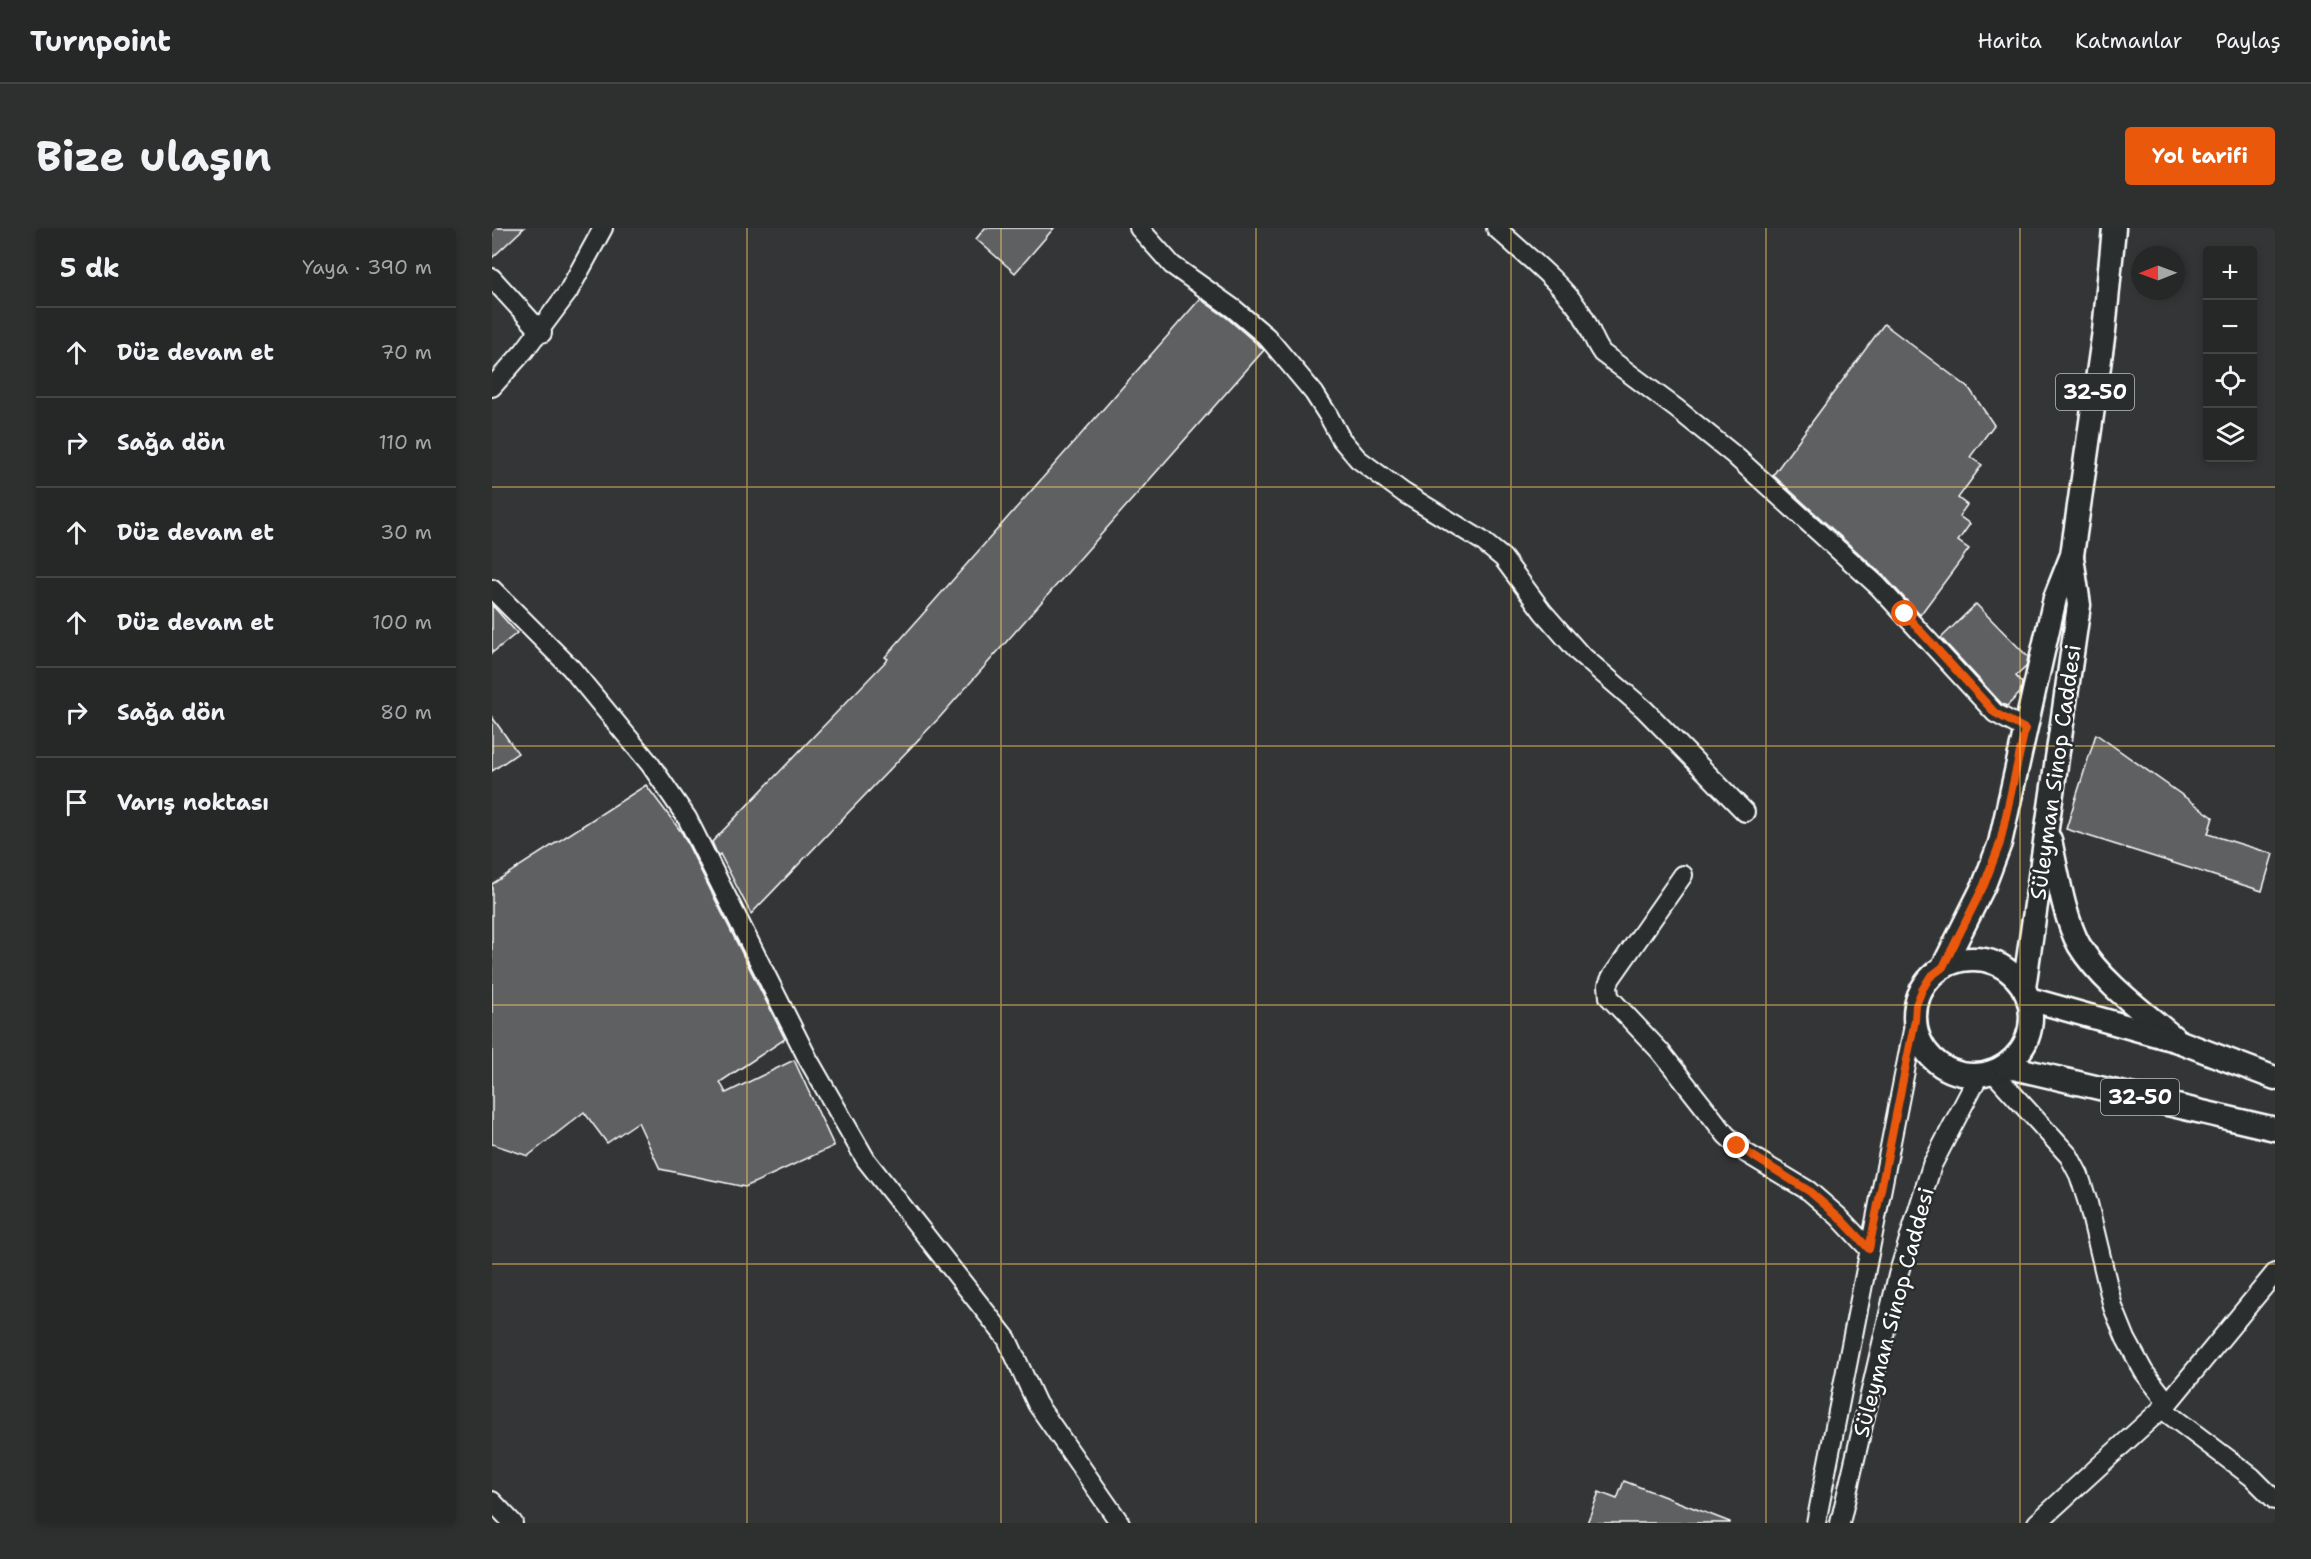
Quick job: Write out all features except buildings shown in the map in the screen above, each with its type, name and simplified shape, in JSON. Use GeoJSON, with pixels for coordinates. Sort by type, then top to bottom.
{"type":"FeatureCollection","features":[{"type":"Feature","properties":{"kind":"main road","name":"Süleyman Sinop Caddesi"},"geometry":{"type":"LineString","coordinates":[[1943,967],[1984,885],[2000,843],[2055,598],[2072,555],[2104,331],[2114,228]]}},
{"type":"Feature","properties":{"kind":"main road","name":"Süleyman Sinop Caddesi"},"geometry":{"type":"LineString","coordinates":[[2026,994],[2047,826],[2079,605],[2072,555]]}},
{"type":"Feature","properties":{"kind":"main road"},"geometry":{"type":"LineString","coordinates":[[2047,826],[2066,910],[2079,945],[2102,975],[2178,1041]]}},
{"type":"Feature","properties":{"kind":"main road"},"geometry":{"type":"LineString","coordinates":[[1972,958],[1988,960],[2002,966],[2014,976],[2026,994],[2031,1024],[2028,1037],[2015,1058],[1992,1071],[1964,1075],[1949,1070],[1935,1062],[1925,1050],[1918,1036],[1915,1020],[1916,1005],[1922,990],[1930,977],[1943,967],[1957,961],[1972,958]]}},
{"type":"Feature","properties":{"kind":"main road"},"geometry":{"type":"LineString","coordinates":[[2026,994],[2178,1041],[2275,1078]]}},
{"type":"Feature","properties":{"kind":"main road","name":"32-50"},"geometry":{"type":"LineString","coordinates":[[1992,1071],[2275,1129]]}},
{"type":"Feature","properties":{"kind":"street"},"geometry":{"type":"LineString","coordinates":[[492,387],[541,332],[568,292],[603,228]]}},
{"type":"Feature","properties":{"kind":"street"},"geometry":{"type":"LineString","coordinates":[[1138,228],[1172,265],[1234,309],[1267,338],[1314,393],[1341,439],[1358,459],[1404,493],[1481,540],[1503,558],[1543,612],[1573,646],[1599,673],[1644,709],[1745,812]]}},
{"type":"Feature","properties":{"kind":"street"},"geometry":{"type":"LineString","coordinates":[[1496,228],[1539,267],[1578,308],[1591,330],[1594,343],[1602,353],[1734,455],[1878,586],[1995,713],[2025,729]]}},
{"type":"Feature","properties":{"kind":"street"},"geometry":{"type":"LineString","coordinates":[[492,278],[541,332]]}},
{"type":"Feature","properties":{"kind":"street"},"geometry":{"type":"LineString","coordinates":[[492,589],[571,668],[650,764],[687,818],[808,1059],[866,1160],[1006,1339],[1037,1404],[1120,1523]]}},
{"type":"Feature","properties":{"kind":"street"},"geometry":{"type":"LineString","coordinates":[[1683,875],[1611,978],[1608,985],[1609,997],[1660,1051],[1731,1140],[1746,1153],[1809,1191],[1839,1217],[1869,1249]]}},
{"type":"Feature","properties":{"kind":"street","name":"Süleyman Sinop Caddesi"},"geometry":{"type":"LineString","coordinates":[[1816,1523],[1915,1020]]}},
{"type":"Feature","properties":{"kind":"street"},"geometry":{"type":"LineString","coordinates":[[1992,1071],[2069,1156],[2079,1175],[2113,1307],[2126,1339],[2165,1406],[2252,1477],[2275,1500]]}},
{"type":"Feature","properties":{"kind":"street","name":"Süleyman Sinop Caddesi"},"geometry":{"type":"LineString","coordinates":[[1840,1523],[1898,1275],[1932,1165],[1992,1071]]}},
{"type":"Feature","properties":{"kind":"street"},"geometry":{"type":"LineString","coordinates":[[2037,1523],[2165,1406],[2275,1273]]}},
{"type":"Feature","properties":{"kind":"street"},"geometry":{"type":"LineString","coordinates":[[492,1501],[513,1523]]}},
{"type":"Feature","properties":{"kind":"route"},"geometry":{"type":"LineString","coordinates":[[1737,1146],[1809,1191],[1839,1217],[1869,1249],[1915,1020],[1916,1005],[1930,977],[1943,967],[1984,885],[2000,843],[2025,729],[1995,713],[1905,614]]}}]}
